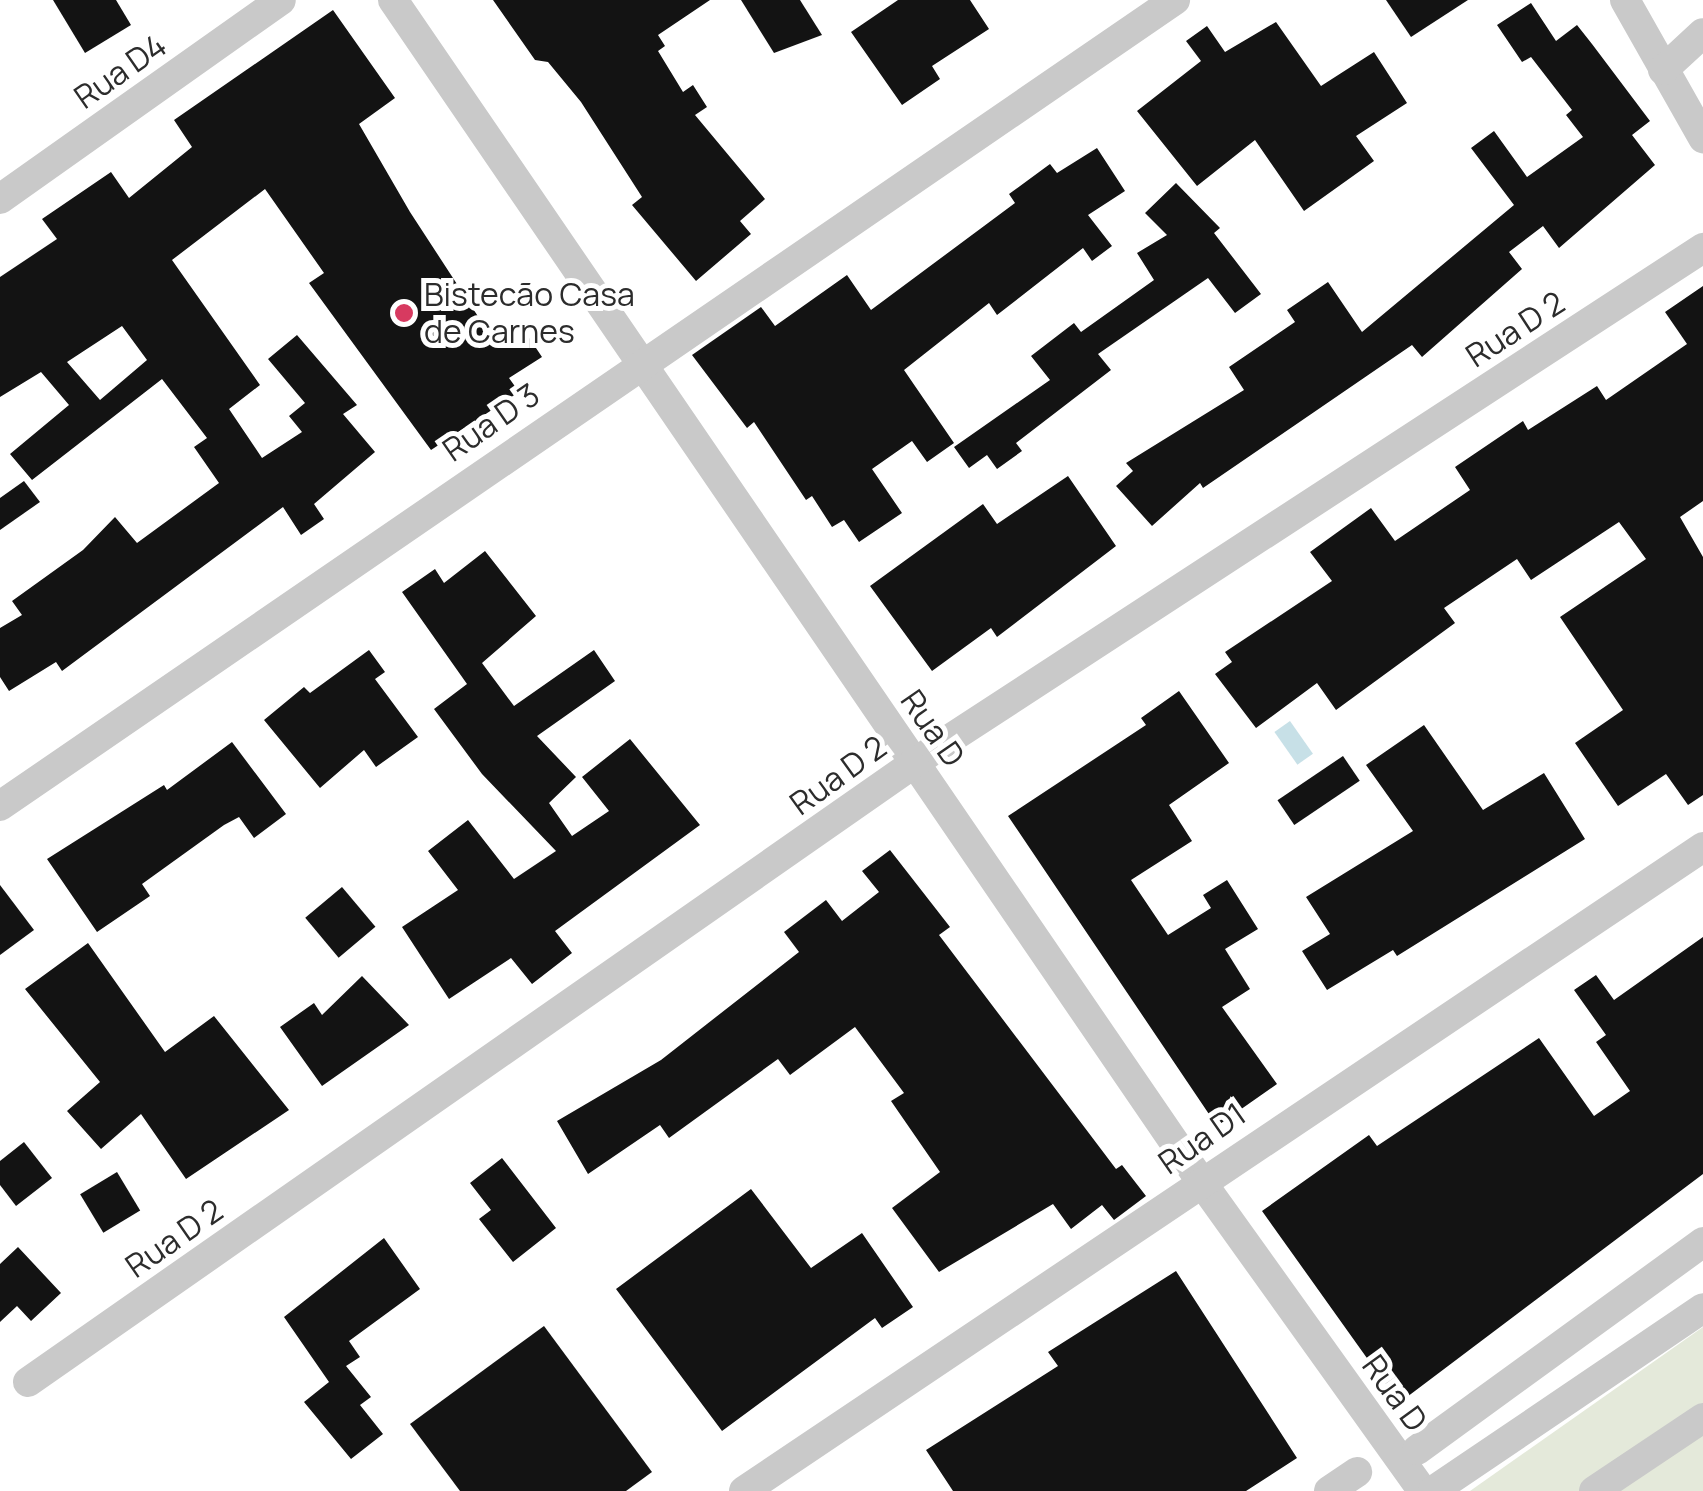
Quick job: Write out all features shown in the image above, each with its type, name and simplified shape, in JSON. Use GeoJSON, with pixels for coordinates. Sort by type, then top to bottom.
{"type":"FeatureCollection","features":[{"type":"Feature","properties":{"kind":"street","name":"Rua D4"},"geometry":{"type":"LineString","coordinates":[[0,199],[281,0]]}},
{"type":"Feature","properties":{"kind":"street","name":"Rua D"},"geometry":{"type":"LineString","coordinates":[[393,0],[1200,1180],[1422,1491]]}},
{"type":"Feature","properties":{"kind":"street","name":"Rua D 3"},"geometry":{"type":"LineString","coordinates":[[0,806],[638,363],[1175,0]]}},
{"type":"Feature","properties":{"kind":"street"},"geometry":{"type":"LineString","coordinates":[[1626,0],[1703,138]]}},
{"type":"Feature","properties":{"kind":"street"},"geometry":{"type":"LineString","coordinates":[[1663,70],[1703,34]]}},
{"type":"Feature","properties":{"kind":"street","name":"Rua D 2"},"geometry":{"type":"LineString","coordinates":[[28,1382],[915,763],[1703,248]]}},
{"type":"Feature","properties":{"kind":"street","name":"Rua D1"},"geometry":{"type":"LineString","coordinates":[[744,1491],[1200,1180],[1703,847]]}},
{"type":"Feature","properties":{"kind":"street"},"geometry":{"type":"LineString","coordinates":[[1417,1450],[1703,1242]]}},
{"type":"Feature","properties":{"kind":"street"},"geometry":{"type":"LineString","coordinates":[[1434,1491],[1703,1308]]}},
{"type":"Feature","properties":{"kind":"street"},"geometry":{"type":"LineString","coordinates":[[1594,1491],[1703,1418]]}},
{"type":"Feature","properties":{"kind":"street"},"geometry":{"type":"LineString","coordinates":[[1329,1491],[1357,1472]]}},
{"type":"Feature","properties":{"kind":"shaded area"},"geometry":{"type":"Polygon","coordinates":[[[1703,1327],[1703,1491],[1470,1491],[1703,1327]]]}},
{"type":"Feature","properties":{"kind":"water"},"geometry":{"type":"Polygon","coordinates":[[[1290,721],[1313,754],[1297,765],[1274,732],[1290,721]]]}},
{"type":"Feature","properties":{"kind":"building"},"geometry":{"type":"Polygon","coordinates":[[[53,0],[116,0],[131,25],[85,53],[53,0]]]}},
{"type":"Feature","properties":{"kind":"building"},"geometry":{"type":"Polygon","coordinates":[[[493,0],[710,0],[658,35],[665,46],[658,51],[683,92],[693,85],[707,107],[695,115],[765,199],[740,221],[751,234],[696,281],[632,205],[642,197],[581,102],[548,62],[535,60],[493,0]]]}},
{"type":"Feature","properties":{"kind":"building"},"geometry":{"type":"Polygon","coordinates":[[[741,0],[800,0],[822,35],[774,53],[741,0]]]}},
{"type":"Feature","properties":{"kind":"building"},"geometry":{"type":"Polygon","coordinates":[[[898,0],[970,0],[989,29],[932,66],[940,79],[902,105],[851,32],[898,0]]]}},
{"type":"Feature","properties":{"kind":"building"},"geometry":{"type":"Polygon","coordinates":[[[1386,0],[1468,0],[1411,37],[1386,0]]]}},
{"type":"Feature","properties":{"kind":"building"},"geometry":{"type":"Polygon","coordinates":[[[1531,3],[1556,41],[1577,25],[1592,44],[1650,121],[1632,135],[1655,165],[1559,248],[1543,226],[1509,252],[1522,269],[1422,357],[1412,345],[1203,488],[1200,483],[1152,526],[1116,486],[1133,471],[1126,463],[1244,390],[1229,367],[1295,322],[1287,310],[1328,282],[1362,332],[1514,205],[1471,148],[1494,131],[1527,177],[1583,137],[1566,115],[1572,110],[1531,57],[1522,62],[1497,25],[1531,3]]]}},
{"type":"Feature","properties":{"kind":"building"},"geometry":{"type":"Polygon","coordinates":[[[333,10],[395,98],[359,124],[410,212],[496,344],[522,327],[542,357],[509,378],[519,392],[431,450],[309,283],[324,273],[265,189],[172,260],[260,385],[229,409],[262,458],[302,432],[289,416],[305,403],[268,359],[297,335],[357,405],[343,414],[375,452],[314,504],[324,519],[301,535],[283,507],[62,671],[56,662],[9,691],[0,677],[0,628],[22,615],[12,601],[83,550],[115,517],[137,543],[219,483],[194,447],[207,438],[162,379],[32,480],[10,454],[69,405],[41,372],[0,397],[0,277],[57,239],[42,219],[111,172],[129,198],[192,147],[174,120],[333,10]],[[122,326],[67,362],[100,400],[147,360],[122,326]]]}},
{"type":"Feature","properties":{"kind":"building"},"geometry":{"type":"Polygon","coordinates":[[[1276,22],[1321,86],[1374,52],[1407,103],[1356,136],[1374,161],[1304,211],[1255,140],[1197,186],[1137,111],[1201,61],[1186,41],[1207,26],[1225,52],[1276,22]]]}},
{"type":"Feature","properties":{"kind":"building"},"geometry":{"type":"Polygon","coordinates":[[[1097,148],[1125,191],[1088,215],[1112,246],[1092,261],[1083,248],[997,315],[989,303],[904,370],[954,443],[927,462],[912,441],[872,469],[902,513],[859,542],[844,520],[832,527],[812,496],[806,500],[754,422],[747,428],[692,355],[761,307],[775,326],[847,275],[871,310],[1015,203],[1009,194],[1050,164],[1057,173],[1097,148]]]}},
{"type":"Feature","properties":{"kind":"building"},"geometry":{"type":"Polygon","coordinates":[[[1176,183],[1220,228],[1214,233],[1261,294],[1235,313],[1208,278],[1098,354],[1111,370],[1016,443],[1022,451],[997,469],[987,455],[969,468],[954,447],[1050,380],[1031,356],[1074,323],[1081,332],[1154,280],[1137,253],[1167,235],[1145,213],[1176,183]]]}},
{"type":"Feature","properties":{"kind":"building"},"geometry":{"type":"Polygon","coordinates":[[[1703,286],[1703,501],[1680,517],[1703,557],[1703,795],[1688,805],[1666,774],[1618,806],[1575,743],[1623,710],[1560,617],[1646,559],[1619,522],[1531,580],[1517,559],[1444,608],[1455,623],[1336,710],[1317,683],[1256,728],[1215,674],[1232,662],[1225,652],[1332,581],[1310,552],[1371,508],[1395,541],[1470,490],[1455,467],[1523,421],[1528,430],[1597,386],[1606,400],[1687,344],[1665,312],[1703,286]]]}},
{"type":"Feature","properties":{"kind":"building"},"geometry":{"type":"Polygon","coordinates":[[[1068,476],[1116,546],[997,637],[991,628],[932,671],[870,586],[983,504],[997,524],[1068,476]]]}},
{"type":"Feature","properties":{"kind":"building"},"geometry":{"type":"Polygon","coordinates":[[[24,481],[40,502],[0,530],[0,498],[24,481]]]}},
{"type":"Feature","properties":{"kind":"building"},"geometry":{"type":"Polygon","coordinates":[[[485,551],[536,616],[482,663],[514,706],[594,650],[615,681],[537,736],[576,777],[549,803],[572,836],[609,811],[582,777],[630,739],[700,825],[555,931],[572,953],[532,984],[511,958],[449,999],[402,927],[458,890],[428,851],[468,820],[514,879],[556,851],[482,774],[434,709],[467,684],[402,592],[435,569],[444,583],[485,551]]]}},
{"type":"Feature","properties":{"kind":"building"},"geometry":{"type":"Polygon","coordinates":[[[369,650],[385,672],[375,679],[418,737],[376,767],[364,750],[320,788],[264,720],[304,687],[310,693],[369,650]]]}},
{"type":"Feature","properties":{"kind":"building"},"geometry":{"type":"Polygon","coordinates":[[[1179,691],[1229,763],[1169,805],[1192,841],[1131,880],[1168,935],[1211,908],[1203,895],[1227,880],[1258,929],[1225,949],[1250,989],[1222,1007],[1277,1084],[1217,1126],[1008,816],[1146,725],[1141,718],[1179,691]]]}},
{"type":"Feature","properties":{"kind":"building"},"geometry":{"type":"Polygon","coordinates":[[[1424,725],[1483,810],[1544,773],[1585,839],[1397,956],[1393,950],[1327,990],[1302,951],[1330,934],[1306,897],[1413,831],[1366,765],[1424,725]]]}},
{"type":"Feature","properties":{"kind":"building"},"geometry":{"type":"Polygon","coordinates":[[[232,742],[286,814],[254,838],[239,817],[224,825],[142,884],[150,896],[97,932],[47,859],[164,785],[167,790],[232,742]]]}},
{"type":"Feature","properties":{"kind":"building"},"geometry":{"type":"Polygon","coordinates":[[[1343,756],[1360,781],[1294,825],[1278,800],[1343,756]]]}},
{"type":"Feature","properties":{"kind":"building"},"geometry":{"type":"Polygon","coordinates":[[[890,850],[950,927],[939,935],[1116,1169],[1122,1165],[1146,1196],[1114,1220],[1102,1205],[1071,1229],[1053,1204],[939,1272],[892,1208],[940,1172],[891,1101],[904,1093],[855,1027],[790,1075],[778,1059],[669,1138],[660,1125],[588,1174],[557,1121],[661,1060],[799,952],[784,932],[826,900],[842,921],[879,892],[862,871],[890,850]]]}},
{"type":"Feature","properties":{"kind":"building"},"geometry":{"type":"Polygon","coordinates":[[[0,885],[34,930],[0,955],[0,885]]]}},
{"type":"Feature","properties":{"kind":"building"},"geometry":{"type":"Polygon","coordinates":[[[342,887],[375,927],[339,958],[305,918],[342,887]]]}},
{"type":"Feature","properties":{"kind":"building"},"geometry":{"type":"Polygon","coordinates":[[[1703,937],[1703,1174],[1399,1403],[1262,1211],[1369,1135],[1377,1146],[1539,1038],[1594,1116],[1630,1091],[1596,1042],[1606,1035],[1574,990],[1596,975],[1614,1000],[1703,937]]]}},
{"type":"Feature","properties":{"kind":"building"},"geometry":{"type":"Polygon","coordinates":[[[88,943],[165,1052],[214,1016],[289,1110],[186,1179],[141,1114],[101,1149],[67,1111],[100,1082],[25,989],[88,943]]]}},
{"type":"Feature","properties":{"kind":"building"},"geometry":{"type":"Polygon","coordinates":[[[362,976],[409,1025],[322,1086],[280,1027],[314,1003],[322,1015],[362,976]]]}},
{"type":"Feature","properties":{"kind":"building"},"geometry":{"type":"Polygon","coordinates":[[[24,1142],[52,1178],[16,1206],[0,1185],[0,1161],[24,1142]]]}},
{"type":"Feature","properties":{"kind":"building"},"geometry":{"type":"Polygon","coordinates":[[[502,1158],[556,1228],[513,1262],[479,1219],[491,1210],[470,1183],[502,1158]]]}},
{"type":"Feature","properties":{"kind":"building"},"geometry":{"type":"Polygon","coordinates":[[[117,1172],[140,1211],[103,1233],[80,1194],[117,1172]]]}},
{"type":"Feature","properties":{"kind":"building"},"geometry":{"type":"Polygon","coordinates":[[[751,1189],[811,1268],[862,1233],[913,1307],[882,1328],[875,1318],[722,1431],[616,1289],[751,1189]]]}},
{"type":"Feature","properties":{"kind":"building"},"geometry":{"type":"Polygon","coordinates":[[[384,1238],[420,1289],[349,1341],[360,1357],[346,1366],[371,1397],[360,1405],[383,1434],[351,1459],[304,1402],[329,1382],[284,1317],[384,1238]]]}},
{"type":"Feature","properties":{"kind":"building"},"geometry":{"type":"Polygon","coordinates":[[[18,1247],[61,1293],[31,1321],[17,1306],[0,1322],[0,1264],[18,1247]]]}},
{"type":"Feature","properties":{"kind":"building"},"geometry":{"type":"Polygon","coordinates":[[[1176,1271],[1297,1458],[1246,1491],[953,1491],[926,1450],[1058,1366],[1048,1352],[1176,1271]]]}},
{"type":"Feature","properties":{"kind":"building"},"geometry":{"type":"Polygon","coordinates":[[[544,1326],[652,1472],[626,1491],[460,1491],[410,1424],[544,1326]]]}},
{"type":"Feature","properties":{"kind":"place","name":"Bistecão Casa de Carnes"},"geometry":{"type":"Point","coordinates":[404,313]}}]}
